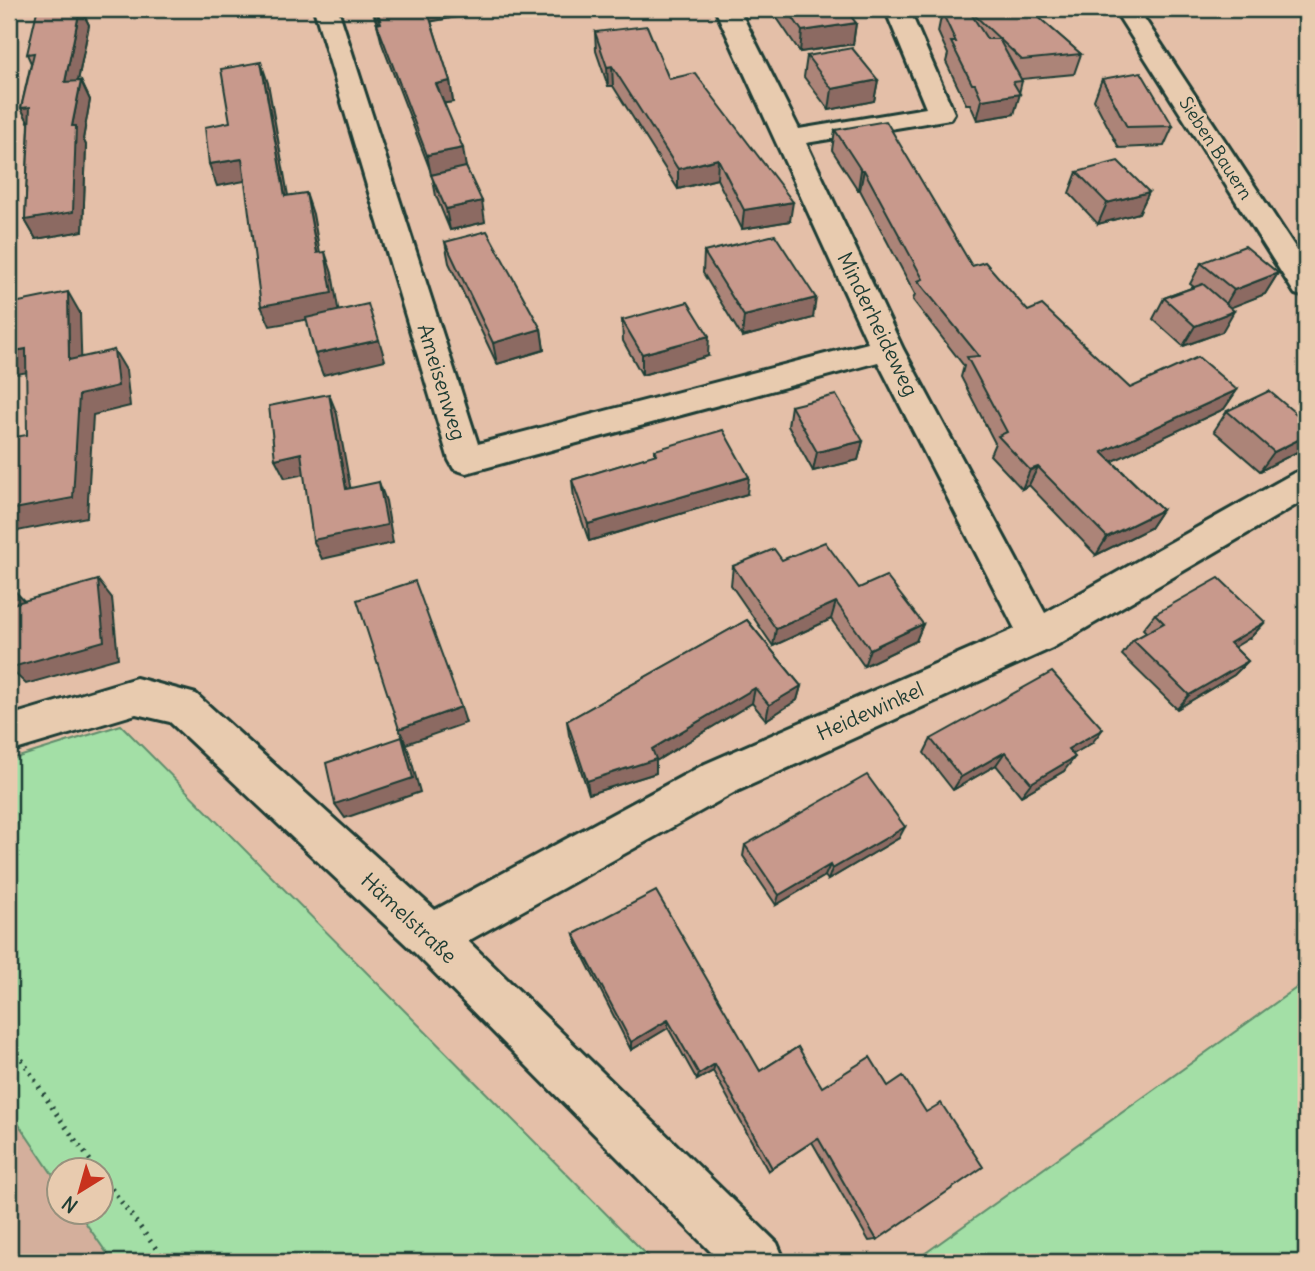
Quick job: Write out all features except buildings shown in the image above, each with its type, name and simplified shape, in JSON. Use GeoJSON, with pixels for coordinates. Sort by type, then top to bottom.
{"type":"FeatureCollection","features":[{"type":"Feature","properties":{"kind":"street","name":"Ameisenweg"},"geometry":{"type":"LineString","coordinates":[[326,9],[466,460],[887,349]]}},
{"type":"Feature","properties":{"kind":"street","name":"Minderheideweg"},"geometry":{"type":"LineString","coordinates":[[727,9],[887,349],[1038,636]]}},
{"type":"Feature","properties":{"kind":"street"},"geometry":{"type":"LineString","coordinates":[[790,138],[941,113],[897,9]]}},
{"type":"Feature","properties":{"kind":"street","name":"Sieben Bauern"},"geometry":{"type":"LineString","coordinates":[[1126,9],[1306,287]]}},
{"type":"Feature","properties":{"kind":"street","name":"Heidewinkel"},"geometry":{"type":"LineString","coordinates":[[431,937],[720,778],[1038,636],[1306,482]]}},
{"type":"Feature","properties":{"kind":"street","name":"Hämelstraße"},"geometry":{"type":"LineString","coordinates":[[9,734],[136,696],[182,707],[431,937],[758,1262]]}},
{"type":"Feature","properties":{"kind":"path"},"geometry":{"type":"LineString","coordinates":[[9,1040],[87,1156]]}},
{"type":"Feature","properties":{"kind":"path"},"geometry":{"type":"LineString","coordinates":[[116,1195],[166,1262]]}},
{"type":"Feature","properties":{"kind":"shaded area"},"geometry":{"type":"Polygon","coordinates":[[[9,1110],[46,1165],[46,1226],[88,1226],[113,1262],[9,1262],[9,1110]]]}},
{"type":"Feature","properties":{"kind":"green space"},"geometry":{"type":"Polygon","coordinates":[[[121,725],[654,1262],[113,1262],[88,1226],[116,1226],[116,1156],[46,1156],[46,1165],[9,1110],[9,760],[121,725]]]}},
{"type":"Feature","properties":{"kind":"green space"},"geometry":{"type":"Polygon","coordinates":[[[1306,981],[1306,1262],[913,1262],[1306,981]]]}}]}
